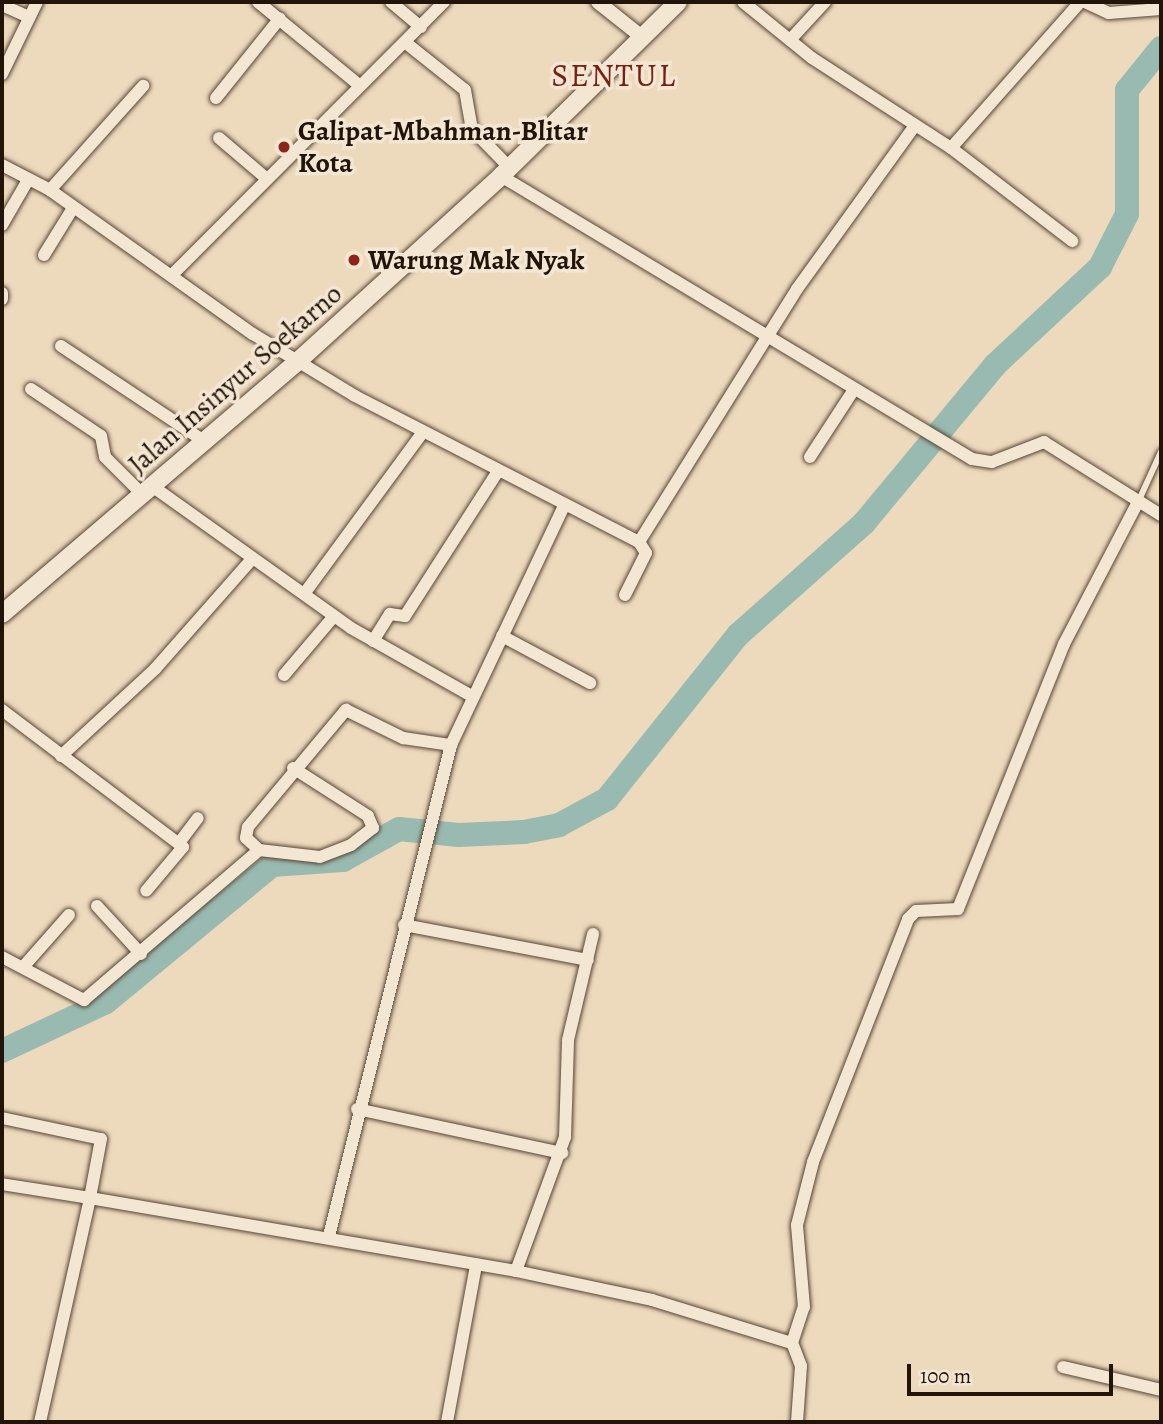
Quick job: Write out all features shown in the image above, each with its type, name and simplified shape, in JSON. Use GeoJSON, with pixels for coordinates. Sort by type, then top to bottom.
{"type":"FeatureCollection","features":[{"type":"Feature","properties":{"kind":"main road","name":"Jalan Insinyur Soekarno"},"geometry":{"type":"LineString","coordinates":[[2,614],[298,361],[506,172],[678,2]]}},
{"type":"Feature","properties":{"kind":"street"},"geometry":{"type":"LineString","coordinates":[[2,74],[37,2]]}},
{"type":"Feature","properties":{"kind":"street"},"geometry":{"type":"LineString","coordinates":[[258,2],[359,86]]}},
{"type":"Feature","properties":{"kind":"street"},"geometry":{"type":"LineString","coordinates":[[391,2],[421,27]]}},
{"type":"Feature","properties":{"kind":"street"},"geometry":{"type":"LineString","coordinates":[[171,276],[444,2]]}},
{"type":"Feature","properties":{"kind":"street"},"geometry":{"type":"LineString","coordinates":[[598,2],[642,37]]}},
{"type":"Feature","properties":{"kind":"street"},"geometry":{"type":"LineString","coordinates":[[743,2],[790,40],[913,128],[951,148],[1072,241]]}},
{"type":"Feature","properties":{"kind":"street"},"geometry":{"type":"LineString","coordinates":[[790,40],[825,2]]}},
{"type":"Feature","properties":{"kind":"street"},"geometry":{"type":"LineString","coordinates":[[951,148],[1082,2],[1109,13],[1161,9]]}},
{"type":"Feature","properties":{"kind":"street"},"geometry":{"type":"LineString","coordinates":[[2,5],[29,17]]}},
{"type":"Feature","properties":{"kind":"street"},"geometry":{"type":"LineString","coordinates":[[216,99],[280,19]]}},
{"type":"Feature","properties":{"kind":"street"},"geometry":{"type":"LineString","coordinates":[[405,43],[465,90],[472,129],[506,172],[768,339],[972,459],[992,462],[1044,442],[1161,515]]}},
{"type":"Feature","properties":{"kind":"street"},"geometry":{"type":"LineString","coordinates":[[50,190],[143,86]]}},
{"type":"Feature","properties":{"kind":"street"},"geometry":{"type":"LineString","coordinates":[[639,542],[768,339],[913,128]]}},
{"type":"Feature","properties":{"kind":"street"},"geometry":{"type":"LineString","coordinates":[[219,138],[267,179]]}},
{"type":"Feature","properties":{"kind":"street"},"geometry":{"type":"LineString","coordinates":[[2,165],[50,190],[171,276],[298,361],[423,432],[639,542],[646,553],[625,595]]}},
{"type":"Feature","properties":{"kind":"street"},"geometry":{"type":"LineString","coordinates":[[2,225],[28,180]]}},
{"type":"Feature","properties":{"kind":"street"},"geometry":{"type":"LineString","coordinates":[[44,255],[73,208]]}},
{"type":"Feature","properties":{"kind":"street"},"geometry":{"type":"LineString","coordinates":[[61,346],[204,441]]}},
{"type":"Feature","properties":{"kind":"street"},"geometry":{"type":"LineString","coordinates":[[32,389],[102,436],[105,457],[147,490],[373,641],[470,695]]}},
{"type":"Feature","properties":{"kind":"street"},"geometry":{"type":"LineString","coordinates":[[810,457],[853,391]]}},
{"type":"Feature","properties":{"kind":"street"},"geometry":{"type":"LineString","coordinates":[[304,594],[423,432]]}},
{"type":"Feature","properties":{"kind":"street"},"geometry":{"type":"LineString","coordinates":[[373,641],[390,614],[405,616],[498,471]]}},
{"type":"Feature","properties":{"kind":"street"},"geometry":{"type":"LineString","coordinates":[[797,1422],[801,1366],[792,1343],[804,1307],[800,1208],[908,919],[916,911],[958,909],[1064,644],[1139,500]]}},
{"type":"Feature","properties":{"kind":"street"},"geometry":{"type":"LineString","coordinates":[[329,1236],[357,1109],[393,996],[404,925],[451,745],[470,695],[502,636],[564,506]]}},
{"type":"Feature","properties":{"kind":"street"},"geometry":{"type":"LineString","coordinates":[[61,756],[155,669],[251,560]]}},
{"type":"Feature","properties":{"kind":"street"},"geometry":{"type":"LineString","coordinates":[[284,675],[334,616]]}},
{"type":"Feature","properties":{"kind":"street"},"geometry":{"type":"LineString","coordinates":[[502,636],[590,683]]}},
{"type":"Feature","properties":{"kind":"street"},"geometry":{"type":"LineString","coordinates":[[293,768],[368,816],[373,828],[351,845],[320,857],[259,850],[248,842],[246,830],[293,768],[346,709],[403,738],[451,745]]}},
{"type":"Feature","properties":{"kind":"street"},"geometry":{"type":"LineString","coordinates":[[2,710],[179,843],[183,849],[146,891]]}},
{"type":"Feature","properties":{"kind":"street"},"geometry":{"type":"LineString","coordinates":[[179,843],[198,818]]}},
{"type":"Feature","properties":{"kind":"street"},"geometry":{"type":"LineString","coordinates":[[2,957],[24,966],[80,1001],[141,954],[259,850]]}},
{"type":"Feature","properties":{"kind":"street"},"geometry":{"type":"LineString","coordinates":[[97,906],[141,954]]}},
{"type":"Feature","properties":{"kind":"street"},"geometry":{"type":"LineString","coordinates":[[24,966],[69,915]]}},
{"type":"Feature","properties":{"kind":"street"},"geometry":{"type":"LineString","coordinates":[[404,925],[587,960]]}},
{"type":"Feature","properties":{"kind":"street"},"geometry":{"type":"LineString","coordinates":[[516,1271],[562,1153],[568,1040],[593,934]]}},
{"type":"Feature","properties":{"kind":"street"},"geometry":{"type":"LineString","coordinates":[[357,1109],[562,1153]]}},
{"type":"Feature","properties":{"kind":"street"},"geometry":{"type":"LineString","coordinates":[[2,1118],[100,1136],[90,1198],[40,1422]]}},
{"type":"Feature","properties":{"kind":"street"},"geometry":{"type":"LineString","coordinates":[[2,1184],[329,1236],[516,1271],[652,1300],[792,1343]]}},
{"type":"Feature","properties":{"kind":"street"},"geometry":{"type":"LineString","coordinates":[[447,1422],[476,1265]]}},
{"type":"Feature","properties":{"kind":"street"},"geometry":{"type":"LineString","coordinates":[[1063,1367],[1161,1390]]}},
{"type":"Feature","properties":{"kind":"lane"},"geometry":{"type":"LineString","coordinates":[[1139,500],[1161,452]]}},
{"type":"Feature","properties":{"kind":"waterway"},"geometry":{"type":"LineString","coordinates":[[2,1051],[106,1002],[272,865],[343,860],[399,829],[459,835],[524,832],[559,825],[607,799],[738,635],[864,523],[995,365],[1100,267],[1127,214],[1127,90],[1161,48]]}},
{"type":"Feature","properties":{"kind":"place","name":"Galipat-Mbahman-Blitar Kota"},"geometry":{"type":"Point","coordinates":[284,147]}},
{"type":"Feature","properties":{"kind":"place","name":"Warung Mak Nyak"},"geometry":{"type":"Point","coordinates":[354,260]}},
{"type":"Feature","properties":{"kind":"district","name":"SENTUL"},"geometry":{"type":"Point","coordinates":[614,75]}}]}
